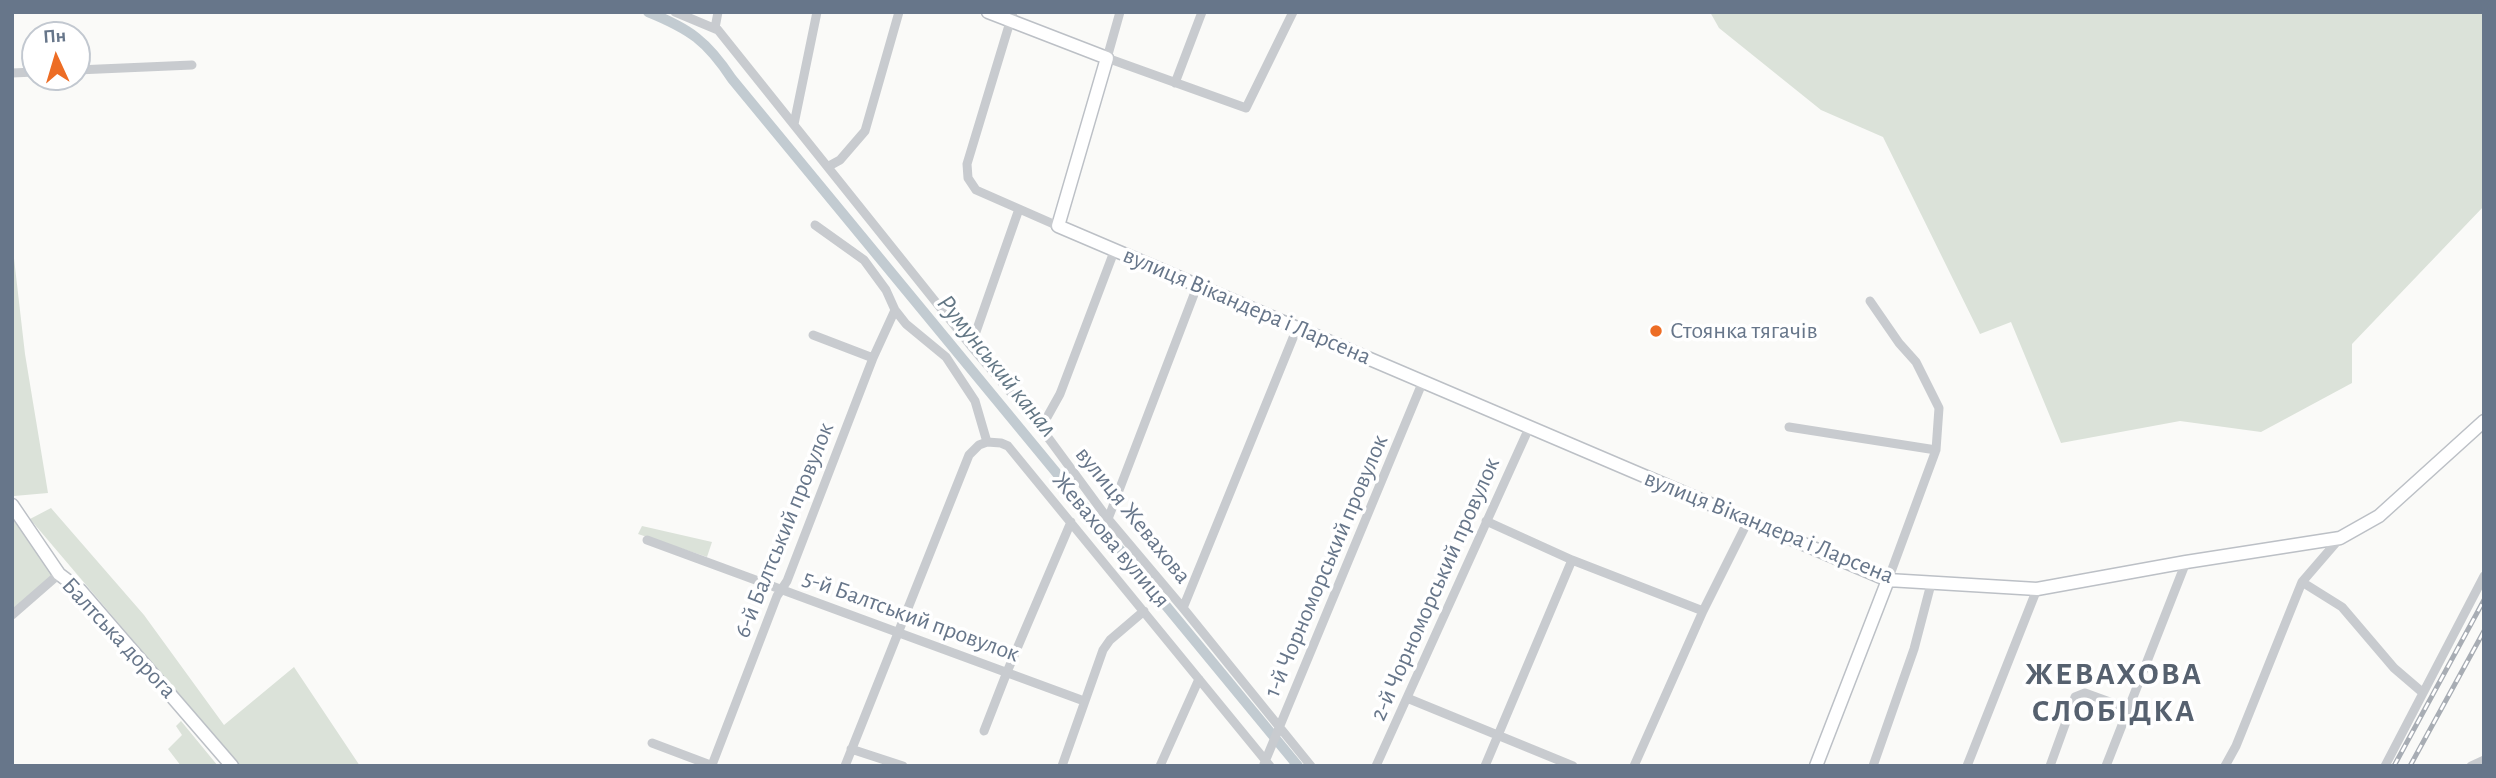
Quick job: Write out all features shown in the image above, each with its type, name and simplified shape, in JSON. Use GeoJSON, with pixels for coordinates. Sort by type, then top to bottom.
{"type":"FeatureCollection","features":[{"type":"Feature","properties":{"kind":"street","name":"вулиця Жевахова"},"geometry":{"type":"LineString","coordinates":[[676,12],[715,28],[829,166],[971,346],[1041,428],[1108,519],[1183,608],[1278,731],[1311,766]]}},
{"type":"Feature","properties":{"kind":"street"},"geometry":{"type":"LineString","coordinates":[[715,28],[718,12]]}},
{"type":"Feature","properties":{"kind":"street"},"geometry":{"type":"LineString","coordinates":[[794,124],[817,12]]}},
{"type":"Feature","properties":{"kind":"street"},"geometry":{"type":"LineString","coordinates":[[829,166],[840,160],[865,131],[899,12]]}},
{"type":"Feature","properties":{"kind":"street"},"geometry":{"type":"LineString","coordinates":[[988,12],[1012,16],[1107,58],[1246,108],[1293,12]]}},
{"type":"Feature","properties":{"kind":"street"},"geometry":{"type":"LineString","coordinates":[[1058,226],[1120,12]]}},
{"type":"Feature","properties":{"kind":"street"},"geometry":{"type":"LineString","coordinates":[[1175,83],[1202,12]]}},
{"type":"Feature","properties":{"kind":"street","name":"вулиця Вікандера і Ларсена"},"geometry":{"type":"LineString","coordinates":[[1012,16],[967,164],[968,178],[976,190],[1888,580],[2037,589],[2340,538],[2379,516],[2484,421]]}},
{"type":"Feature","properties":{"kind":"street"},"geometry":{"type":"LineString","coordinates":[[91,69],[192,65]]}},
{"type":"Feature","properties":{"kind":"street"},"geometry":{"type":"LineString","coordinates":[[971,346],[1019,209]]}},
{"type":"Feature","properties":{"kind":"street"},"geometry":{"type":"LineString","coordinates":[[815,225],[864,260],[906,324],[946,357],[975,401],[987,442],[979,445],[969,455],[845,766]]}},
{"type":"Feature","properties":{"kind":"street"},"geometry":{"type":"LineString","coordinates":[[1041,428],[1060,394],[1115,249]]}},
{"type":"Feature","properties":{"kind":"street"},"geometry":{"type":"LineString","coordinates":[[1108,519],[1198,284]]}},
{"type":"Feature","properties":{"kind":"street"},"geometry":{"type":"LineString","coordinates":[[1816,766],[1936,450],[1939,408],[1916,362],[1899,343],[1870,301]]}},
{"type":"Feature","properties":{"kind":"street","name":"6-й Балтський провулок"},"geometry":{"type":"LineString","coordinates":[[712,766],[782,589],[788,581],[873,358],[895,310]]}},
{"type":"Feature","properties":{"kind":"street"},"geometry":{"type":"LineString","coordinates":[[1183,608],[1297,328]]}},
{"type":"Feature","properties":{"kind":"street"},"geometry":{"type":"LineString","coordinates":[[813,335],[873,358]]}},
{"type":"Feature","properties":{"kind":"street","name":"1-й Чорноморський провулок"},"geometry":{"type":"LineString","coordinates":[[1267,762],[1423,381]]}},
{"type":"Feature","properties":{"kind":"street"},"geometry":{"type":"LineString","coordinates":[[1789,427],[1936,450]]}},
{"type":"Feature","properties":{"kind":"street","name":"2-й Чорноморський провулок"},"geometry":{"type":"LineString","coordinates":[[1376,766],[1528,428]]}},
{"type":"Feature","properties":{"kind":"street","name":"Жевахова вулиця"},"geometry":{"type":"LineString","coordinates":[[987,442],[1008,446],[1267,762]]}},
{"type":"Feature","properties":{"kind":"street","name":"Балтська дорога"},"geometry":{"type":"LineString","coordinates":[[12,505],[59,574],[80,590],[232,766]]}},
{"type":"Feature","properties":{"kind":"street"},"geometry":{"type":"LineString","coordinates":[[1486,521],[1572,560],[1703,611]]}},
{"type":"Feature","properties":{"kind":"street"},"geometry":{"type":"LineString","coordinates":[[1634,766],[1703,611],[1748,521]]}},
{"type":"Feature","properties":{"kind":"street"},"geometry":{"type":"LineString","coordinates":[[984,732],[1071,522]]}},
{"type":"Feature","properties":{"kind":"street"},"geometry":{"type":"LineString","coordinates":[[2225,766],[2236,746],[2302,582],[2340,538]]}},
{"type":"Feature","properties":{"kind":"street","name":"5-й Балтський провулок"},"geometry":{"type":"LineString","coordinates":[[647,540],[1084,701]]}},
{"type":"Feature","properties":{"kind":"street"},"geometry":{"type":"LineString","coordinates":[[1485,766],[1500,736],[1572,560]]}},
{"type":"Feature","properties":{"kind":"street"},"geometry":{"type":"LineString","coordinates":[[2106,766],[2186,562]]}},
{"type":"Feature","properties":{"kind":"street"},"geometry":{"type":"LineString","coordinates":[[12,615],[59,574]]}},
{"type":"Feature","properties":{"kind":"street"},"geometry":{"type":"LineString","coordinates":[[2385,766],[2484,576]]}},
{"type":"Feature","properties":{"kind":"street"},"geometry":{"type":"LineString","coordinates":[[2302,582],[2342,607],[2394,667],[2422,692]]}},
{"type":"Feature","properties":{"kind":"street"},"geometry":{"type":"LineString","coordinates":[[1872,766],[1914,649],[1931,584]]}},
{"type":"Feature","properties":{"kind":"street"},"geometry":{"type":"LineString","coordinates":[[1967,766],[2037,589]]}},
{"type":"Feature","properties":{"kind":"street"},"geometry":{"type":"LineString","coordinates":[[1062,766],[1103,650],[1110,640],[1144,611]]}},
{"type":"Feature","properties":{"kind":"street"},"geometry":{"type":"LineString","coordinates":[[1160,766],[1199,679]]}},
{"type":"Feature","properties":{"kind":"street"},"geometry":{"type":"LineString","coordinates":[[2050,766],[2075,697],[2085,693],[2129,709]]}},
{"type":"Feature","properties":{"kind":"street"},"geometry":{"type":"LineString","coordinates":[[1407,698],[1573,766]]}},
{"type":"Feature","properties":{"kind":"street"},"geometry":{"type":"LineString","coordinates":[[652,743],[712,766]]}},
{"type":"Feature","properties":{"kind":"street"},"geometry":{"type":"LineString","coordinates":[[851,749],[903,766]]}},
{"type":"Feature","properties":{"kind":"street"},"geometry":{"type":"LineString","coordinates":[[2471,766],[2484,760]]}},
{"type":"Feature","properties":{"kind":"shaded area"},"geometry":{"type":"Polygon","coordinates":[[[1710,12],[2484,12],[2484,206],[2352,344],[2352,383],[2261,432],[2180,421],[2061,443],[2011,322],[1980,334],[1883,137],[1821,110],[1719,28],[1710,12]]]}},
{"type":"Feature","properties":{"kind":"shaded area"},"geometry":{"type":"Polygon","coordinates":[[[12,241],[25,354],[48,493],[14,496],[12,241]]]}},
{"type":"Feature","properties":{"kind":"shaded area"},"geometry":{"type":"Polygon","coordinates":[[[51,508],[144,615],[224,725],[294,667],[360,766],[240,766],[30,519],[51,508]]]}},
{"type":"Feature","properties":{"kind":"shaded area"},"geometry":{"type":"Polygon","coordinates":[[[12,512],[59,574],[12,615],[12,512]]]}},
{"type":"Feature","properties":{"kind":"shaded area"},"geometry":{"type":"Polygon","coordinates":[[[642,526],[712,542],[707,557],[638,534],[642,526]]]}},
{"type":"Feature","properties":{"kind":"shaded area"},"geometry":{"type":"Polygon","coordinates":[[[181,721],[218,766],[181,766],[168,749],[182,735],[176,726],[181,721]]]}},
{"type":"Feature","properties":{"kind":"waterway","name":"Румунський канал"},"geometry":{"type":"LineString","coordinates":[[648,12],[686,31],[714,55],[1298,766]]}},
{"type":"Feature","properties":{"kind":"railway"},"geometry":{"type":"LineString","coordinates":[[2394,766],[2484,600]]}},
{"type":"Feature","properties":{"kind":"railway"},"geometry":{"type":"LineString","coordinates":[[2410,766],[2484,631]]}},
{"type":"Feature","properties":{"kind":"place","name":"Стоянка тягачів"},"geometry":{"type":"Point","coordinates":[1656,331]}},
{"type":"Feature","properties":{"kind":"district","name":"ЖЕВАХОВА СЛОБІДКА"},"geometry":{"type":"Point","coordinates":[2114,692]}}]}
